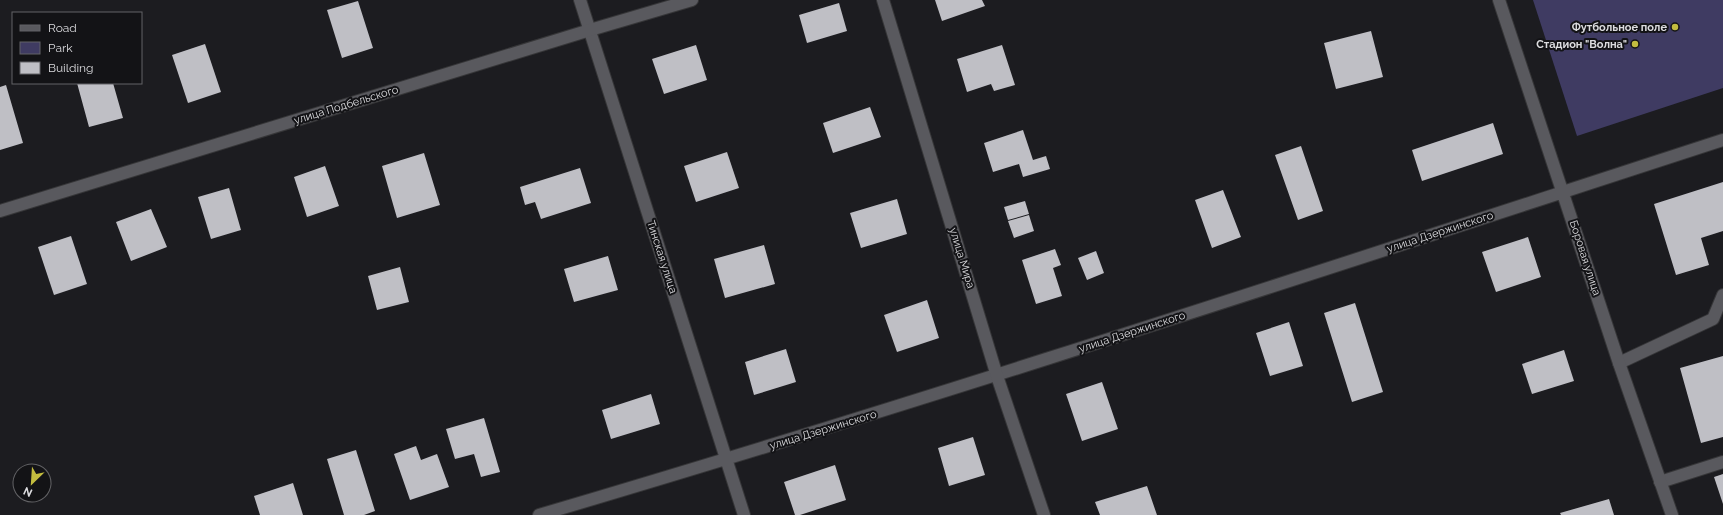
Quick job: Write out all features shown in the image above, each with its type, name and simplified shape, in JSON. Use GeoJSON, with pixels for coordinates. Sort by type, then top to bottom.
{"type":"FeatureCollection","features":[{"type":"Feature","properties":{"kind":"street","name":"Тинская улица"},"geometry":{"type":"LineString","coordinates":[[580,0],[744,515]]}},
{"type":"Feature","properties":{"kind":"street","name":"улица Подбельского"},"geometry":{"type":"LineString","coordinates":[[0,212],[692,0]]}},
{"type":"Feature","properties":{"kind":"street","name":"улица Мира"},"geometry":{"type":"LineString","coordinates":[[883,0],[997,376],[1044,515]]}},
{"type":"Feature","properties":{"kind":"street","name":"Боровая улица"},"geometry":{"type":"LineString","coordinates":[[1499,0],[1564,192],[1619,363],[1672,515]]}},
{"type":"Feature","properties":{"kind":"street","name":"улица Дзержинского"},"geometry":{"type":"LineString","coordinates":[[538,515],[726,460],[997,376],[1723,140]]}},
{"type":"Feature","properties":{"kind":"street"},"geometry":{"type":"LineString","coordinates":[[1619,363],[1714,319],[1723,295]]}},
{"type":"Feature","properties":{"kind":"street"},"geometry":{"type":"LineString","coordinates":[[1660,482],[1723,462]]}},
{"type":"Feature","properties":{"kind":"green space","name":"Стадион \"Волна\""},"geometry":{"type":"Polygon","coordinates":[[[1533,0],[1723,0],[1723,88],[1577,136],[1533,0]]]}},
{"type":"Feature","properties":{"kind":"building"},"geometry":{"type":"Polygon","coordinates":[[[935,0],[982,0],[985,6],[942,21],[935,0]]]}},
{"type":"Feature","properties":{"kind":"building"},"geometry":{"type":"Polygon","coordinates":[[[358,1],[373,48],[342,58],[327,10],[358,1]]]}},
{"type":"Feature","properties":{"kind":"building"},"geometry":{"type":"Polygon","coordinates":[[[839,3],[847,31],[807,43],[799,15],[839,3]]]}},
{"type":"Feature","properties":{"kind":"building"},"geometry":{"type":"Polygon","coordinates":[[[1371,31],[1383,77],[1336,89],[1324,43],[1371,31]]]}},
{"type":"Feature","properties":{"kind":"building"},"geometry":{"type":"Polygon","coordinates":[[[205,44],[221,92],[188,103],[172,55],[205,44]]]}},
{"type":"Feature","properties":{"kind":"building"},"geometry":{"type":"Polygon","coordinates":[[[696,45],[707,80],[664,94],[652,59],[696,45]]]}},
{"type":"Feature","properties":{"kind":"building"},"geometry":{"type":"Polygon","coordinates":[[[1002,45],[1015,85],[994,91],[991,84],[967,92],[957,59],[1002,45]]]}},
{"type":"Feature","properties":{"kind":"building"},"geometry":{"type":"Polygon","coordinates":[[[77,84],[113,84],[123,118],[89,127],[77,84]]]}},
{"type":"Feature","properties":{"kind":"building"},"geometry":{"type":"Polygon","coordinates":[[[6,85],[23,143],[0,150],[0,87],[6,85]]]}},
{"type":"Feature","properties":{"kind":"building"},"geometry":{"type":"Polygon","coordinates":[[[870,107],[881,137],[833,153],[823,123],[870,107]]]}},
{"type":"Feature","properties":{"kind":"building"},"geometry":{"type":"Polygon","coordinates":[[[1493,123],[1503,154],[1422,181],[1412,150],[1493,123]]]}},
{"type":"Feature","properties":{"kind":"building"},"geometry":{"type":"Polygon","coordinates":[[[1023,130],[1033,160],[1046,156],[1050,169],[1023,177],[1019,164],[993,172],[984,143],[1023,130]]]}},
{"type":"Feature","properties":{"kind":"building"},"geometry":{"type":"Polygon","coordinates":[[[1301,146],[1323,211],[1298,220],[1275,155],[1301,146]]]}},
{"type":"Feature","properties":{"kind":"building"},"geometry":{"type":"Polygon","coordinates":[[[727,152],[739,188],[696,202],[684,166],[727,152]]]}},
{"type":"Feature","properties":{"kind":"building"},"geometry":{"type":"Polygon","coordinates":[[[424,153],[440,205],[397,218],[382,166],[424,153]]]}},
{"type":"Feature","properties":{"kind":"building"},"geometry":{"type":"Polygon","coordinates":[[[325,166],[339,206],[307,217],[294,177],[325,166]]]}},
{"type":"Feature","properties":{"kind":"building"},"geometry":{"type":"Polygon","coordinates":[[[580,168],[591,203],[541,219],[535,202],[525,205],[520,187],[580,168]]]}},
{"type":"Feature","properties":{"kind":"building"},"geometry":{"type":"Polygon","coordinates":[[[1723,182],[1723,231],[1701,238],[1709,265],[1676,275],[1654,204],[1723,182]]]}},
{"type":"Feature","properties":{"kind":"building"},"geometry":{"type":"Polygon","coordinates":[[[229,188],[241,230],[211,239],[198,197],[229,188]]]}},
{"type":"Feature","properties":{"kind":"building"},"geometry":{"type":"Polygon","coordinates":[[[1223,190],[1241,237],[1212,248],[1195,200],[1223,190]]]}},
{"type":"Feature","properties":{"kind":"building"},"geometry":{"type":"Polygon","coordinates":[[[897,199],[907,234],[861,248],[850,213],[897,199]]]}},
{"type":"Feature","properties":{"kind":"building"},"geometry":{"type":"Polygon","coordinates":[[[1025,201],[1029,214],[1008,220],[1004,207],[1025,201]]]}},
{"type":"Feature","properties":{"kind":"building"},"geometry":{"type":"Polygon","coordinates":[[[151,209],[167,247],[131,261],[116,222],[151,209]]]}},
{"type":"Feature","properties":{"kind":"building"},"geometry":{"type":"Polygon","coordinates":[[[1029,215],[1034,231],[1014,238],[1008,221],[1029,215]]]}},
{"type":"Feature","properties":{"kind":"building"},"geometry":{"type":"Polygon","coordinates":[[[71,236],[87,284],[54,295],[38,247],[71,236]]]}},
{"type":"Feature","properties":{"kind":"building"},"geometry":{"type":"Polygon","coordinates":[[[1528,237],[1541,277],[1496,292],[1482,252],[1528,237]]]}},
{"type":"Feature","properties":{"kind":"building"},"geometry":{"type":"Polygon","coordinates":[[[764,245],[775,284],[725,298],[714,259],[764,245]]]}},
{"type":"Feature","properties":{"kind":"building"},"geometry":{"type":"Polygon","coordinates":[[[1055,249],[1061,265],[1053,268],[1062,296],[1036,304],[1022,260],[1055,249]]]}},
{"type":"Feature","properties":{"kind":"building"},"geometry":{"type":"Polygon","coordinates":[[[1096,251],[1104,273],[1087,280],[1078,258],[1096,251]]]}},
{"type":"Feature","properties":{"kind":"building"},"geometry":{"type":"Polygon","coordinates":[[[608,256],[618,290],[574,302],[564,269],[608,256]]]}},
{"type":"Feature","properties":{"kind":"building"},"geometry":{"type":"Polygon","coordinates":[[[400,267],[409,302],[377,310],[368,276],[400,267]]]}},
{"type":"Feature","properties":{"kind":"building"},"geometry":{"type":"Polygon","coordinates":[[[927,300],[939,338],[897,352],[884,315],[927,300]]]}},
{"type":"Feature","properties":{"kind":"building"},"geometry":{"type":"Polygon","coordinates":[[[1355,303],[1383,392],[1352,402],[1324,313],[1355,303]]]}},
{"type":"Feature","properties":{"kind":"building"},"geometry":{"type":"Polygon","coordinates":[[[1289,322],[1303,366],[1270,376],[1256,333],[1289,322]]]}},
{"type":"Feature","properties":{"kind":"building"},"geometry":{"type":"Polygon","coordinates":[[[786,349],[796,382],[754,395],[745,362],[786,349]]]}},
{"type":"Feature","properties":{"kind":"building"},"geometry":{"type":"Polygon","coordinates":[[[1564,350],[1574,381],[1532,394],[1522,364],[1564,350]]]}},
{"type":"Feature","properties":{"kind":"building"},"geometry":{"type":"Polygon","coordinates":[[[1723,356],[1723,437],[1701,443],[1680,368],[1723,356]]]}},
{"type":"Feature","properties":{"kind":"building"},"geometry":{"type":"Polygon","coordinates":[[[1102,382],[1118,429],[1082,441],[1066,394],[1102,382]]]}},
{"type":"Feature","properties":{"kind":"building"},"geometry":{"type":"Polygon","coordinates":[[[651,394],[660,424],[611,439],[602,410],[651,394]]]}},
{"type":"Feature","properties":{"kind":"building"},"geometry":{"type":"Polygon","coordinates":[[[484,418],[500,472],[481,477],[474,454],[455,459],[446,429],[484,418]]]}},
{"type":"Feature","properties":{"kind":"building"},"geometry":{"type":"Polygon","coordinates":[[[973,437],[985,475],[949,486],[938,448],[973,437]]]}},
{"type":"Feature","properties":{"kind":"building"},"geometry":{"type":"Polygon","coordinates":[[[416,446],[421,460],[437,454],[449,487],[410,500],[394,454],[416,446]]]}},
{"type":"Feature","properties":{"kind":"building"},"geometry":{"type":"Polygon","coordinates":[[[356,450],[375,511],[364,515],[344,515],[327,459],[356,450]]]}},
{"type":"Feature","properties":{"kind":"building"},"geometry":{"type":"Polygon","coordinates":[[[835,465],[846,500],[800,515],[795,515],[784,482],[835,465]]]}},
{"type":"Feature","properties":{"kind":"building"},"geometry":{"type":"Polygon","coordinates":[[[1723,474],[1723,504],[1714,477],[1723,474]]]}},
{"type":"Feature","properties":{"kind":"building"},"geometry":{"type":"Polygon","coordinates":[[[293,483],[303,515],[260,515],[254,496],[293,483]]]}},
{"type":"Feature","properties":{"kind":"building"},"geometry":{"type":"Polygon","coordinates":[[[1147,486],[1157,515],[1100,515],[1095,502],[1147,486]]]}},
{"type":"Feature","properties":{"kind":"building"},"geometry":{"type":"Polygon","coordinates":[[[1609,499],[1614,515],[1561,515],[1560,513],[1609,499]]]}},
{"type":"Feature","properties":{"kind":"place","name":"Футбольное поле"},"geometry":{"type":"Point","coordinates":[1675,27]}},
{"type":"Feature","properties":{"kind":"place","name":"Стадион \"Волна\""},"geometry":{"type":"Point","coordinates":[1635,44]}}]}
